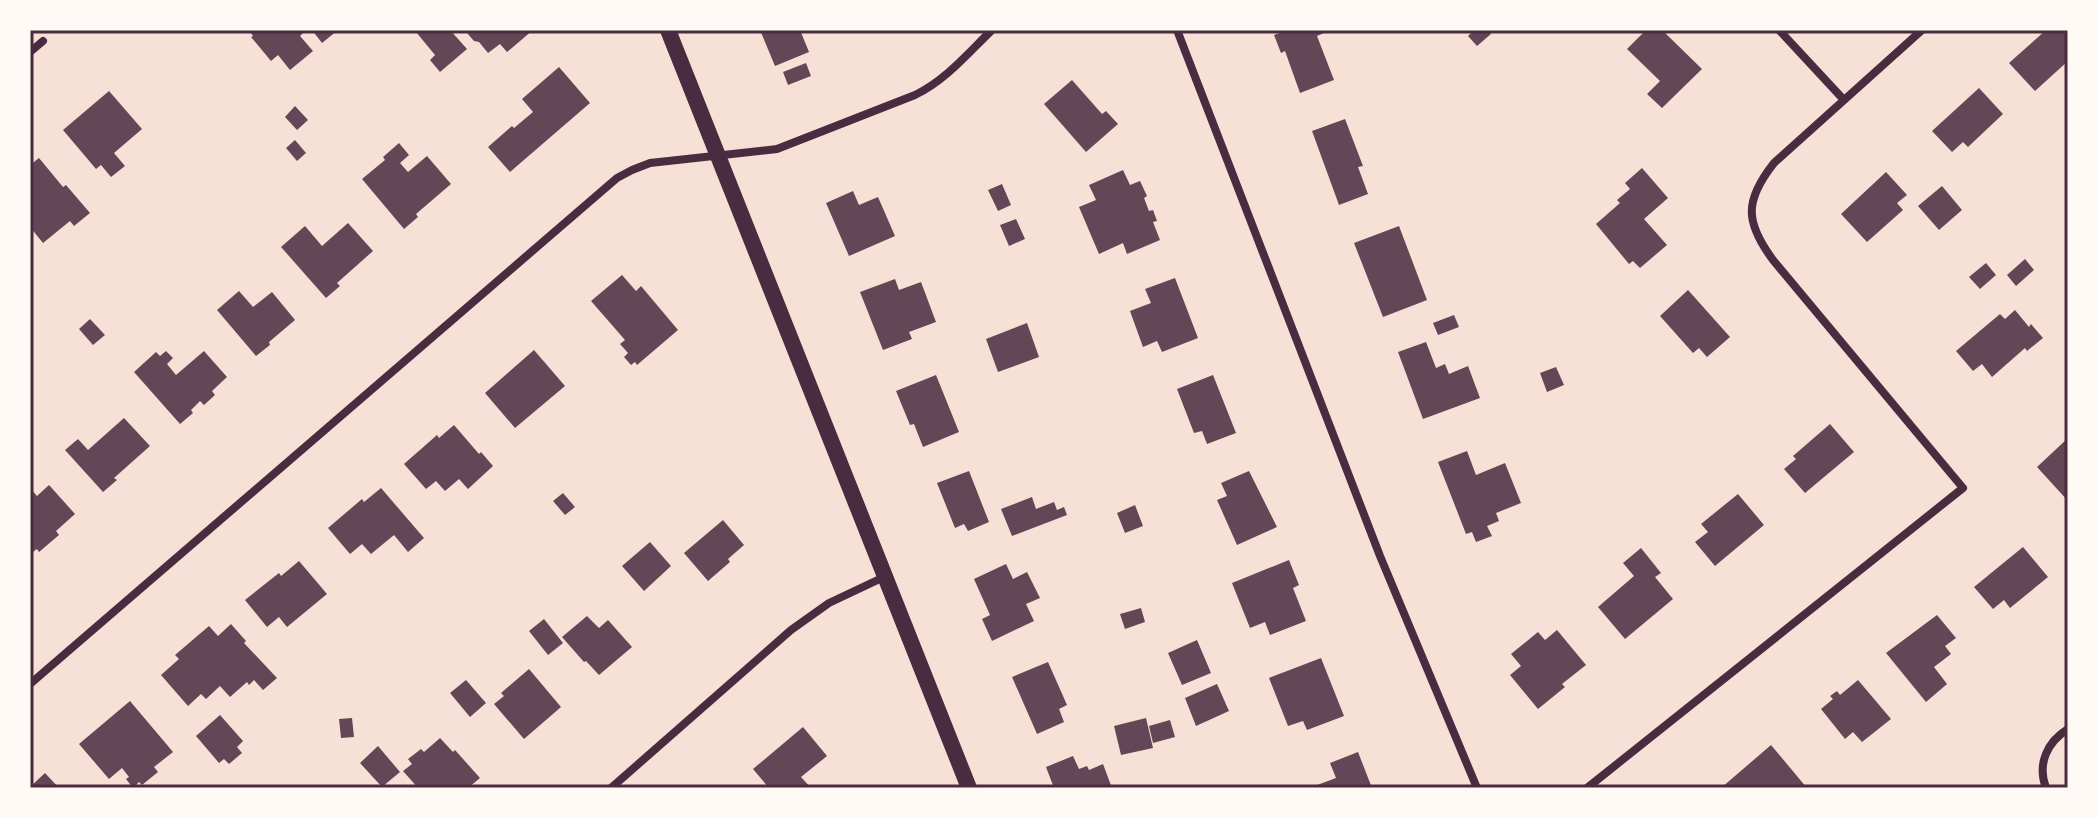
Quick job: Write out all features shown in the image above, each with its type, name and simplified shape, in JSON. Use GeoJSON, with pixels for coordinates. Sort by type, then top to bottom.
{"type":"FeatureCollection","features":[{"type":"Feature","properties":{"kind":"main road"},"geometry":{"type":"LineString","coordinates":[[668,30],[969,788]]}},
{"type":"Feature","properties":{"kind":"street"},"geometry":{"type":"LineString","coordinates":[[30,684],[603,189],[632,170],[650,163],[777,149],[915,95],[943,77],[992,30]]}},
{"type":"Feature","properties":{"kind":"street"},"geometry":{"type":"LineString","coordinates":[[1177,30],[1380,556],[1477,788]]}},
{"type":"Feature","properties":{"kind":"street"},"geometry":{"type":"LineString","coordinates":[[1779,30],[1844,100]]}},
{"type":"Feature","properties":{"kind":"street"},"geometry":{"type":"LineString","coordinates":[[1587,788],[1963,488],[1773,260],[1753,226],[1752,202],[1764,177],[1787,151],[1922,30]]}},
{"type":"Feature","properties":{"kind":"street"},"geometry":{"type":"LineString","coordinates":[[30,52],[43,41]]}},
{"type":"Feature","properties":{"kind":"street"},"geometry":{"type":"LineString","coordinates":[[611,788],[791,630],[829,603],[885,576]]}},
{"type":"Feature","properties":{"kind":"street"},"geometry":{"type":"LineString","coordinates":[[2046,788],[2042,779],[2043,760],[2051,743],[2068,729]]}},
{"type":"Feature","properties":{"kind":"building"},"geometry":{"type":"Polygon","coordinates":[[[249,30],[306,30],[300,36],[313,51],[290,70],[278,55],[271,61],[251,37],[249,30]]]}},
{"type":"Feature","properties":{"kind":"building"},"geometry":{"type":"Polygon","coordinates":[[[312,30],[338,30],[322,43],[312,30]]]}},
{"type":"Feature","properties":{"kind":"building"},"geometry":{"type":"Polygon","coordinates":[[[450,30],[467,49],[440,72],[430,60],[435,55],[416,32],[450,30]]]}},
{"type":"Feature","properties":{"kind":"building"},"geometry":{"type":"Polygon","coordinates":[[[467,30],[533,30],[507,52],[500,44],[488,53],[467,30]]]}},
{"type":"Feature","properties":{"kind":"building"},"geometry":{"type":"Polygon","coordinates":[[[760,30],[800,30],[809,52],[775,66],[760,30]]]}},
{"type":"Feature","properties":{"kind":"building"},"geometry":{"type":"Polygon","coordinates":[[[1288,30],[1331,30],[1317,36],[1334,80],[1300,93],[1285,51],[1281,53],[1274,35],[1288,30]]]}},
{"type":"Feature","properties":{"kind":"building"},"geometry":{"type":"Polygon","coordinates":[[[1474,30],[1488,30],[1491,34],[1477,46],[1468,36],[1474,30]]]}},
{"type":"Feature","properties":{"kind":"building"},"geometry":{"type":"Polygon","coordinates":[[[1646,30],[1662,30],[1702,69],[1662,108],[1647,94],[1660,81],[1627,49],[1646,30]]]}},
{"type":"Feature","properties":{"kind":"building"},"geometry":{"type":"Polygon","coordinates":[[[2046,30],[2063,30],[2068,35],[2068,61],[2035,91],[2009,63],[2046,30]]]}},
{"type":"Feature","properties":{"kind":"building"},"geometry":{"type":"Polygon","coordinates":[[[806,63],[811,76],[788,85],[783,72],[806,63]]]}},
{"type":"Feature","properties":{"kind":"building"},"geometry":{"type":"Polygon","coordinates":[[[559,67],[590,103],[510,172],[488,147],[533,112],[522,99],[559,67]]]}},
{"type":"Feature","properties":{"kind":"building"},"geometry":{"type":"Polygon","coordinates":[[[1072,80],[1102,114],[1106,111],[1118,124],[1086,152],[1044,104],[1072,80]]]}},
{"type":"Feature","properties":{"kind":"building"},"geometry":{"type":"Polygon","coordinates":[[[1979,88],[2003,114],[1968,147],[1963,142],[1952,152],[1932,131],[1979,88]]]}},
{"type":"Feature","properties":{"kind":"building"},"geometry":{"type":"Polygon","coordinates":[[[109,91],[142,129],[114,153],[125,166],[111,177],[101,165],[96,169],[63,130],[109,91]]]}},
{"type":"Feature","properties":{"kind":"building"},"geometry":{"type":"Polygon","coordinates":[[[295,106],[308,120],[297,130],[285,117],[295,106]]]}},
{"type":"Feature","properties":{"kind":"building"},"geometry":{"type":"Polygon","coordinates":[[[1345,119],[1363,166],[1358,167],[1368,194],[1339,205],[1312,131],[1345,119]]]}},
{"type":"Feature","properties":{"kind":"building"},"geometry":{"type":"Polygon","coordinates":[[[295,140],[306,153],[297,161],[286,148],[295,140]]]}},
{"type":"Feature","properties":{"kind":"building"},"geometry":{"type":"Polygon","coordinates":[[[399,143],[409,155],[400,163],[408,172],[427,156],[451,184],[416,214],[418,217],[404,229],[362,179],[385,160],[383,157],[399,143]]]}},
{"type":"Feature","properties":{"kind":"building"},"geometry":{"type":"Polygon","coordinates":[[[39,158],[90,213],[74,226],[70,221],[43,243],[30,227],[30,165],[39,158]]]}},
{"type":"Feature","properties":{"kind":"building"},"geometry":{"type":"Polygon","coordinates":[[[1642,168],[1668,198],[1644,219],[1667,245],[1640,268],[1633,261],[1629,264],[1596,224],[1620,203],[1617,200],[1630,189],[1625,183],[1642,168]]]}},
{"type":"Feature","properties":{"kind":"building"},"geometry":{"type":"Polygon","coordinates":[[[1123,170],[1130,185],[1140,181],[1149,211],[1153,210],[1157,221],[1153,222],[1160,240],[1127,254],[1123,243],[1099,254],[1079,207],[1096,200],[1089,185],[1123,170]]]}},
{"type":"Feature","properties":{"kind":"building"},"geometry":{"type":"Polygon","coordinates":[[[1886,172],[1907,195],[1897,203],[1903,210],[1867,242],[1841,214],[1886,172]]]}},
{"type":"Feature","properties":{"kind":"building"},"geometry":{"type":"Polygon","coordinates":[[[1002,184],[1011,205],[998,211],[988,190],[1002,184]]]}},
{"type":"Feature","properties":{"kind":"building"},"geometry":{"type":"Polygon","coordinates":[[[1942,186],[1962,210],[1939,230],[1918,206],[1942,186]]]}},
{"type":"Feature","properties":{"kind":"building"},"geometry":{"type":"Polygon","coordinates":[[[853,191],[859,205],[878,197],[895,236],[849,256],[826,203],[853,191]]]}},
{"type":"Feature","properties":{"kind":"building"},"geometry":{"type":"Polygon","coordinates":[[[1016,219],[1025,239],[1009,246],[1000,225],[1016,219]]]}},
{"type":"Feature","properties":{"kind":"building"},"geometry":{"type":"Polygon","coordinates":[[[348,223],[373,251],[337,283],[340,286],[326,298],[281,247],[305,226],[322,246],[348,223]]]}},
{"type":"Feature","properties":{"kind":"building"},"geometry":{"type":"Polygon","coordinates":[[[1399,226],[1427,300],[1383,317],[1354,243],[1399,226]]]}},
{"type":"Feature","properties":{"kind":"building"},"geometry":{"type":"Polygon","coordinates":[[[2025,259],[2034,270],[2016,286],[2007,275],[2025,259]]]}},
{"type":"Feature","properties":{"kind":"building"},"geometry":{"type":"Polygon","coordinates":[[[1986,263],[1996,275],[1980,289],[1969,277],[1986,263]]]}},
{"type":"Feature","properties":{"kind":"building"},"geometry":{"type":"Polygon","coordinates":[[[622,275],[636,291],[641,286],[678,330],[637,365],[635,362],[631,365],[624,357],[628,353],[620,344],[625,340],[591,301],[622,275]]]}},
{"type":"Feature","properties":{"kind":"building"},"geometry":{"type":"Polygon","coordinates":[[[1175,278],[1198,338],[1162,352],[1157,341],[1143,347],[1130,311],[1151,303],[1145,289],[1175,278]]]}},
{"type":"Feature","properties":{"kind":"building"},"geometry":{"type":"Polygon","coordinates":[[[895,279],[899,290],[921,282],[936,322],[909,332],[912,339],[883,350],[860,292],[895,279]]]}},
{"type":"Feature","properties":{"kind":"building"},"geometry":{"type":"Polygon","coordinates":[[[1688,290],[1730,337],[1707,357],[1699,348],[1693,353],[1660,316],[1688,290]]]}},
{"type":"Feature","properties":{"kind":"building"},"geometry":{"type":"Polygon","coordinates":[[[239,291],[253,307],[272,292],[295,320],[256,356],[217,310],[239,291]]]}},
{"type":"Feature","properties":{"kind":"building"},"geometry":{"type":"Polygon","coordinates":[[[2015,310],[2043,338],[2027,351],[2025,348],[1992,377],[1982,364],[1973,371],[1956,351],[2000,314],[2005,319],[2015,310]]]}},
{"type":"Feature","properties":{"kind":"building"},"geometry":{"type":"Polygon","coordinates":[[[1454,315],[1459,327],[1438,335],[1433,323],[1454,315]]]}},
{"type":"Feature","properties":{"kind":"building"},"geometry":{"type":"Polygon","coordinates":[[[90,319],[105,335],[93,345],[79,329],[90,319]]]}},
{"type":"Feature","properties":{"kind":"building"},"geometry":{"type":"Polygon","coordinates":[[[1027,323],[1039,357],[998,372],[986,339],[1027,323]]]}},
{"type":"Feature","properties":{"kind":"building"},"geometry":{"type":"Polygon","coordinates":[[[1426,342],[1436,368],[1445,364],[1449,374],[1468,366],[1480,398],[1423,419],[1398,352],[1426,342]]]}},
{"type":"Feature","properties":{"kind":"building"},"geometry":{"type":"Polygon","coordinates":[[[534,350],[565,386],[515,428],[485,393],[534,350]]]}},
{"type":"Feature","properties":{"kind":"building"},"geometry":{"type":"Polygon","coordinates":[[[166,351],[173,358],[167,364],[176,375],[204,351],[227,377],[212,391],[215,395],[204,405],[200,401],[191,410],[193,413],[180,424],[134,372],[156,352],[160,356],[166,351]]]}},
{"type":"Feature","properties":{"kind":"building"},"geometry":{"type":"Polygon","coordinates":[[[1556,367],[1564,385],[1547,392],[1540,373],[1556,367]]]}},
{"type":"Feature","properties":{"kind":"building"},"geometry":{"type":"Polygon","coordinates":[[[936,375],[959,432],[923,447],[896,391],[936,375]]]}},
{"type":"Feature","properties":{"kind":"building"},"geometry":{"type":"Polygon","coordinates":[[[1213,375],[1236,433],[1207,444],[1202,431],[1194,433],[1177,389],[1213,375]]]}},
{"type":"Feature","properties":{"kind":"building"},"geometry":{"type":"Polygon","coordinates":[[[124,418],[150,446],[103,492],[65,450],[78,439],[88,450],[124,418]]]}},
{"type":"Feature","properties":{"kind":"building"},"geometry":{"type":"Polygon","coordinates":[[[1830,424],[1854,452],[1805,493],[1784,469],[1796,459],[1793,456],[1830,424]]]}},
{"type":"Feature","properties":{"kind":"building"},"geometry":{"type":"Polygon","coordinates":[[[454,425],[493,466],[468,489],[459,479],[445,491],[436,481],[426,489],[404,464],[437,435],[439,438],[454,425]]]}},
{"type":"Feature","properties":{"kind":"building"},"geometry":{"type":"Polygon","coordinates":[[[2068,438],[2068,501],[2037,467],[2068,438]]]}},
{"type":"Feature","properties":{"kind":"building"},"geometry":{"type":"Polygon","coordinates":[[[1467,451],[1476,475],[1505,463],[1521,503],[1496,513],[1499,521],[1487,526],[1492,536],[1476,542],[1472,532],[1466,534],[1438,462],[1467,451]]]}},
{"type":"Feature","properties":{"kind":"building"},"geometry":{"type":"Polygon","coordinates":[[[969,471],[989,522],[968,531],[964,524],[955,528],[937,483],[969,471]]]}},
{"type":"Feature","properties":{"kind":"building"},"geometry":{"type":"Polygon","coordinates":[[[1249,471],[1277,527],[1237,545],[1217,500],[1227,496],[1221,483],[1249,471]]]}},
{"type":"Feature","properties":{"kind":"building"},"geometry":{"type":"Polygon","coordinates":[[[49,485],[75,514],[56,531],[59,535],[39,552],[37,549],[30,554],[30,488],[37,496],[49,485]]]}},
{"type":"Feature","properties":{"kind":"building"},"geometry":{"type":"Polygon","coordinates":[[[381,488],[424,538],[408,552],[394,535],[371,554],[362,544],[350,554],[328,528],[362,499],[364,502],[381,488]]]}},
{"type":"Feature","properties":{"kind":"building"},"geometry":{"type":"Polygon","coordinates":[[[563,493],[575,507],[565,515],[553,501],[563,493]]]}},
{"type":"Feature","properties":{"kind":"building"},"geometry":{"type":"Polygon","coordinates":[[[1738,494],[1764,525],[1715,566],[1695,542],[1708,532],[1701,524],[1738,494]]]}},
{"type":"Feature","properties":{"kind":"building"},"geometry":{"type":"Polygon","coordinates":[[[1032,497],[1036,509],[1054,502],[1057,510],[1064,507],[1067,515],[1012,536],[1001,509],[1032,497]]]}},
{"type":"Feature","properties":{"kind":"building"},"geometry":{"type":"Polygon","coordinates":[[[1135,505],[1143,526],[1125,533],[1117,513],[1135,505]]]}},
{"type":"Feature","properties":{"kind":"building"},"geometry":{"type":"Polygon","coordinates":[[[723,520],[744,545],[708,581],[684,553],[723,520]]]}},
{"type":"Feature","properties":{"kind":"building"},"geometry":{"type":"Polygon","coordinates":[[[650,542],[671,566],[644,591],[622,566],[650,542]]]}},
{"type":"Feature","properties":{"kind":"building"},"geometry":{"type":"Polygon","coordinates":[[[2023,547],[2048,577],[2010,608],[2004,600],[1993,609],[1974,587],[2023,547]]]}},
{"type":"Feature","properties":{"kind":"building"},"geometry":{"type":"Polygon","coordinates":[[[1641,548],[1661,573],[1655,577],[1673,599],[1625,639],[1598,607],[1634,576],[1623,563],[1641,548]]]}},
{"type":"Feature","properties":{"kind":"building"},"geometry":{"type":"Polygon","coordinates":[[[1289,560],[1299,585],[1293,588],[1306,621],[1270,635],[1265,622],[1250,628],[1232,583],[1289,560]]]}},
{"type":"Feature","properties":{"kind":"building"},"geometry":{"type":"Polygon","coordinates":[[[299,561],[327,594],[287,627],[279,617],[267,627],[245,600],[299,561]]]}},
{"type":"Feature","properties":{"kind":"building"},"geometry":{"type":"Polygon","coordinates":[[[1006,564],[1013,579],[1027,572],[1040,598],[1026,604],[1034,621],[992,641],[982,619],[990,615],[974,579],[1006,564]]]}},
{"type":"Feature","properties":{"kind":"building"},"geometry":{"type":"Polygon","coordinates":[[[1141,608],[1145,622],[1125,629],[1120,614],[1141,608]]]}},
{"type":"Feature","properties":{"kind":"building"},"geometry":{"type":"Polygon","coordinates":[[[1937,615],[1956,638],[1945,646],[1951,654],[1934,667],[1947,684],[1926,702],[1886,653],[1937,615]]]}},
{"type":"Feature","properties":{"kind":"building"},"geometry":{"type":"Polygon","coordinates":[[[587,616],[599,628],[608,620],[632,647],[599,675],[562,637],[587,616]]]}},
{"type":"Feature","properties":{"kind":"building"},"geometry":{"type":"Polygon","coordinates":[[[544,619],[563,643],[548,655],[529,631],[544,619]]]}},
{"type":"Feature","properties":{"kind":"building"},"geometry":{"type":"Polygon","coordinates":[[[231,624],[246,641],[244,643],[277,678],[263,690],[254,680],[249,685],[247,682],[230,697],[220,686],[206,699],[201,694],[188,706],[161,675],[179,659],[175,655],[209,626],[218,636],[231,624]]]}},
{"type":"Feature","properties":{"kind":"building"},"geometry":{"type":"Polygon","coordinates":[[[1557,630],[1586,665],[1538,709],[1510,675],[1521,666],[1511,654],[1538,632],[1545,640],[1557,630]]]}},
{"type":"Feature","properties":{"kind":"building"},"geometry":{"type":"Polygon","coordinates":[[[1197,640],[1211,673],[1182,685],[1168,653],[1197,640]]]}},
{"type":"Feature","properties":{"kind":"building"},"geometry":{"type":"Polygon","coordinates":[[[1321,658],[1344,716],[1307,730],[1303,721],[1288,726],[1269,678],[1321,658]]]}},
{"type":"Feature","properties":{"kind":"building"},"geometry":{"type":"Polygon","coordinates":[[[1048,662],[1067,705],[1059,709],[1064,722],[1037,734],[1012,677],[1048,662]]]}},
{"type":"Feature","properties":{"kind":"building"},"geometry":{"type":"Polygon","coordinates":[[[529,669],[561,707],[524,739],[494,704],[504,696],[501,693],[529,669]]]}},
{"type":"Feature","properties":{"kind":"building"},"geometry":{"type":"Polygon","coordinates":[[[466,680],[486,703],[470,717],[450,693],[466,680]]]}},
{"type":"Feature","properties":{"kind":"building"},"geometry":{"type":"Polygon","coordinates":[[[1858,680],[1891,719],[1862,742],[1853,732],[1845,739],[1821,709],[1833,699],[1830,696],[1837,691],[1840,695],[1858,680]]]}},
{"type":"Feature","properties":{"kind":"building"},"geometry":{"type":"Polygon","coordinates":[[[1217,684],[1229,711],[1196,726],[1185,698],[1217,684]]]}},
{"type":"Feature","properties":{"kind":"building"},"geometry":{"type":"Polygon","coordinates":[[[130,701],[173,752],[154,767],[158,772],[133,788],[122,768],[109,779],[79,744],[130,701]]]}},
{"type":"Feature","properties":{"kind":"building"},"geometry":{"type":"Polygon","coordinates":[[[220,715],[243,741],[237,747],[242,753],[229,764],[224,759],[219,763],[196,736],[220,715]]]}},
{"type":"Feature","properties":{"kind":"building"},"geometry":{"type":"Polygon","coordinates":[[[352,718],[354,737],[341,738],[339,719],[352,718]]]}},
{"type":"Feature","properties":{"kind":"building"},"geometry":{"type":"Polygon","coordinates":[[[1146,718],[1153,748],[1121,755],[1114,726],[1146,718]]]}},
{"type":"Feature","properties":{"kind":"building"},"geometry":{"type":"Polygon","coordinates":[[[1170,720],[1175,737],[1153,743],[1149,726],[1170,720]]]}},
{"type":"Feature","properties":{"kind":"building"},"geometry":{"type":"Polygon","coordinates":[[[803,727],[827,756],[801,777],[811,788],[769,788],[753,769],[803,727]]]}},
{"type":"Feature","properties":{"kind":"building"},"geometry":{"type":"Polygon","coordinates":[[[440,738],[480,778],[468,788],[418,788],[403,771],[412,764],[408,759],[421,749],[424,752],[440,738]]]}},
{"type":"Feature","properties":{"kind":"building"},"geometry":{"type":"Polygon","coordinates":[[[1771,745],[1807,788],[1721,788],[1771,745]]]}},
{"type":"Feature","properties":{"kind":"building"},"geometry":{"type":"Polygon","coordinates":[[[378,746],[400,772],[382,787],[360,763],[378,746]]]}},
{"type":"Feature","properties":{"kind":"building"},"geometry":{"type":"Polygon","coordinates":[[[1358,752],[1372,788],[1309,788],[1336,778],[1330,763],[1358,752]]]}},
{"type":"Feature","properties":{"kind":"building"},"geometry":{"type":"Polygon","coordinates":[[[1073,756],[1079,769],[1087,766],[1089,770],[1103,764],[1112,788],[1054,788],[1046,767],[1073,756]]]}},
{"type":"Feature","properties":{"kind":"building"},"geometry":{"type":"Polygon","coordinates":[[[45,773],[59,788],[30,788],[30,787],[45,773]]]}}]}
